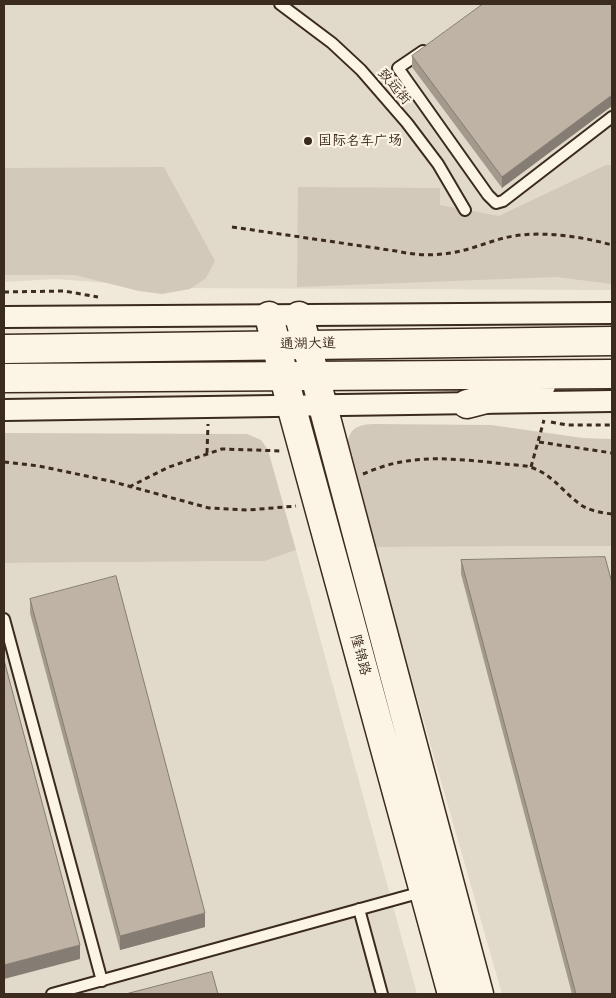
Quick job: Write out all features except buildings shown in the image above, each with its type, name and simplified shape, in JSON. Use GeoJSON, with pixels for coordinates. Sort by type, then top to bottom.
{"type":"FeatureCollection","features":[{"type":"Feature","properties":{"kind":"main road","name":"隆锦路"},"geometry":{"type":"LineString","coordinates":[[269,316],[291,405],[452,994]]}},
{"type":"Feature","properties":{"kind":"main road","name":"隆锦路"},"geometry":{"type":"LineString","coordinates":[[299,316],[479,994]]}},
{"type":"Feature","properties":{"kind":"main road","name":"通湖大道"},"geometry":{"type":"LineString","coordinates":[[4,349],[104,362],[284,376],[315,376],[430,359],[612,340]]}},
{"type":"Feature","properties":{"kind":"main road","name":"通湖大道"},"geometry":{"type":"LineString","coordinates":[[4,378],[104,362],[276,344],[306,344],[581,374],[612,374]]}},
{"type":"Feature","properties":{"kind":"main road"},"geometry":{"type":"LineString","coordinates":[[467,404],[581,374]]}},
{"type":"Feature","properties":{"kind":"street"},"geometry":{"type":"LineString","coordinates":[[4,318],[612,313]]}},
{"type":"Feature","properties":{"kind":"street"},"geometry":{"type":"LineString","coordinates":[[4,410],[612,401]]}},
{"type":"Feature","properties":{"kind":"lane","name":"致远街"},"geometry":{"type":"LineString","coordinates":[[280,4],[332,43],[366,76],[407,123],[438,164],[465,210]]}},
{"type":"Feature","properties":{"kind":"lane"},"geometry":{"type":"LineString","coordinates":[[430,45],[398,68],[488,196],[496,203],[503,201],[612,117]]}},
{"type":"Feature","properties":{"kind":"lane"},"geometry":{"type":"LineString","coordinates":[[4,619],[102,981]]}},
{"type":"Feature","properties":{"kind":"lane"},"geometry":{"type":"LineString","coordinates":[[52,994],[424,892]]}},
{"type":"Feature","properties":{"kind":"lane"},"geometry":{"type":"LineString","coordinates":[[359,910],[382,994]]}},
{"type":"Feature","properties":{"kind":"path"},"geometry":{"type":"LineString","coordinates":[[232,227],[416,255],[460,251],[486,242],[521,235],[567,236],[590,239],[612,245]]}},
{"type":"Feature","properties":{"kind":"path"},"geometry":{"type":"LineString","coordinates":[[207,453],[208,418]]}},
{"type":"Feature","properties":{"kind":"path"},"geometry":{"type":"LineString","coordinates":[[531,467],[544,420]]}},
{"type":"Feature","properties":{"kind":"path"},"geometry":{"type":"LineString","coordinates":[[539,442],[612,453]]}},
{"type":"Feature","properties":{"kind":"path"},"geometry":{"type":"LineString","coordinates":[[128,487],[169,467],[222,449],[305,452]]}},
{"type":"Feature","properties":{"kind":"path"},"geometry":{"type":"LineString","coordinates":[[343,482],[380,467],[408,461],[454,460],[531,467],[547,474],[583,506],[612,514]]}},
{"type":"Feature","properties":{"kind":"path"},"geometry":{"type":"LineString","coordinates":[[4,462],[39,466],[209,508],[249,510],[318,503]]}},
{"type":"Feature","properties":{"kind":"shaded area","name":"国际名车广场"},"geometry":{"type":"Polygon","coordinates":[[[4,4],[612,4],[612,290],[172,288],[56,279],[4,282],[4,4]]]}},
{"type":"Feature","properties":{"kind":"shaded area"},"geometry":{"type":"Polygon","coordinates":[[[606,165],[612,165],[612,284],[556,277],[297,287],[298,187],[440,188],[440,205],[499,216],[606,165]]]}},
{"type":"Feature","properties":{"kind":"shaded area"},"geometry":{"type":"Polygon","coordinates":[[[164,167],[215,261],[206,278],[190,289],[162,294],[139,291],[75,275],[4,275],[4,168],[164,167]]]}},
{"type":"Feature","properties":{"kind":"shaded area"},"geometry":{"type":"Polygon","coordinates":[[[373,424],[491,425],[583,438],[612,439],[612,546],[374,547],[346,449],[353,430],[357,427],[373,424]]]}},
{"type":"Feature","properties":{"kind":"shaded area"},"geometry":{"type":"Polygon","coordinates":[[[4,433],[247,434],[261,440],[268,450],[296,550],[265,561],[4,563],[4,433]]]}},
{"type":"Feature","properties":{"kind":"shaded area"},"geometry":{"type":"Polygon","coordinates":[[[612,546],[612,994],[502,994],[374,547],[612,546]]]}},
{"type":"Feature","properties":{"kind":"shaded area"},"geometry":{"type":"Polygon","coordinates":[[[296,550],[417,994],[4,994],[4,563],[265,561],[296,550]]]}},
{"type":"Feature","properties":{"kind":"place","name":"国际名车广场"},"geometry":{"type":"Point","coordinates":[308,141]}}]}
